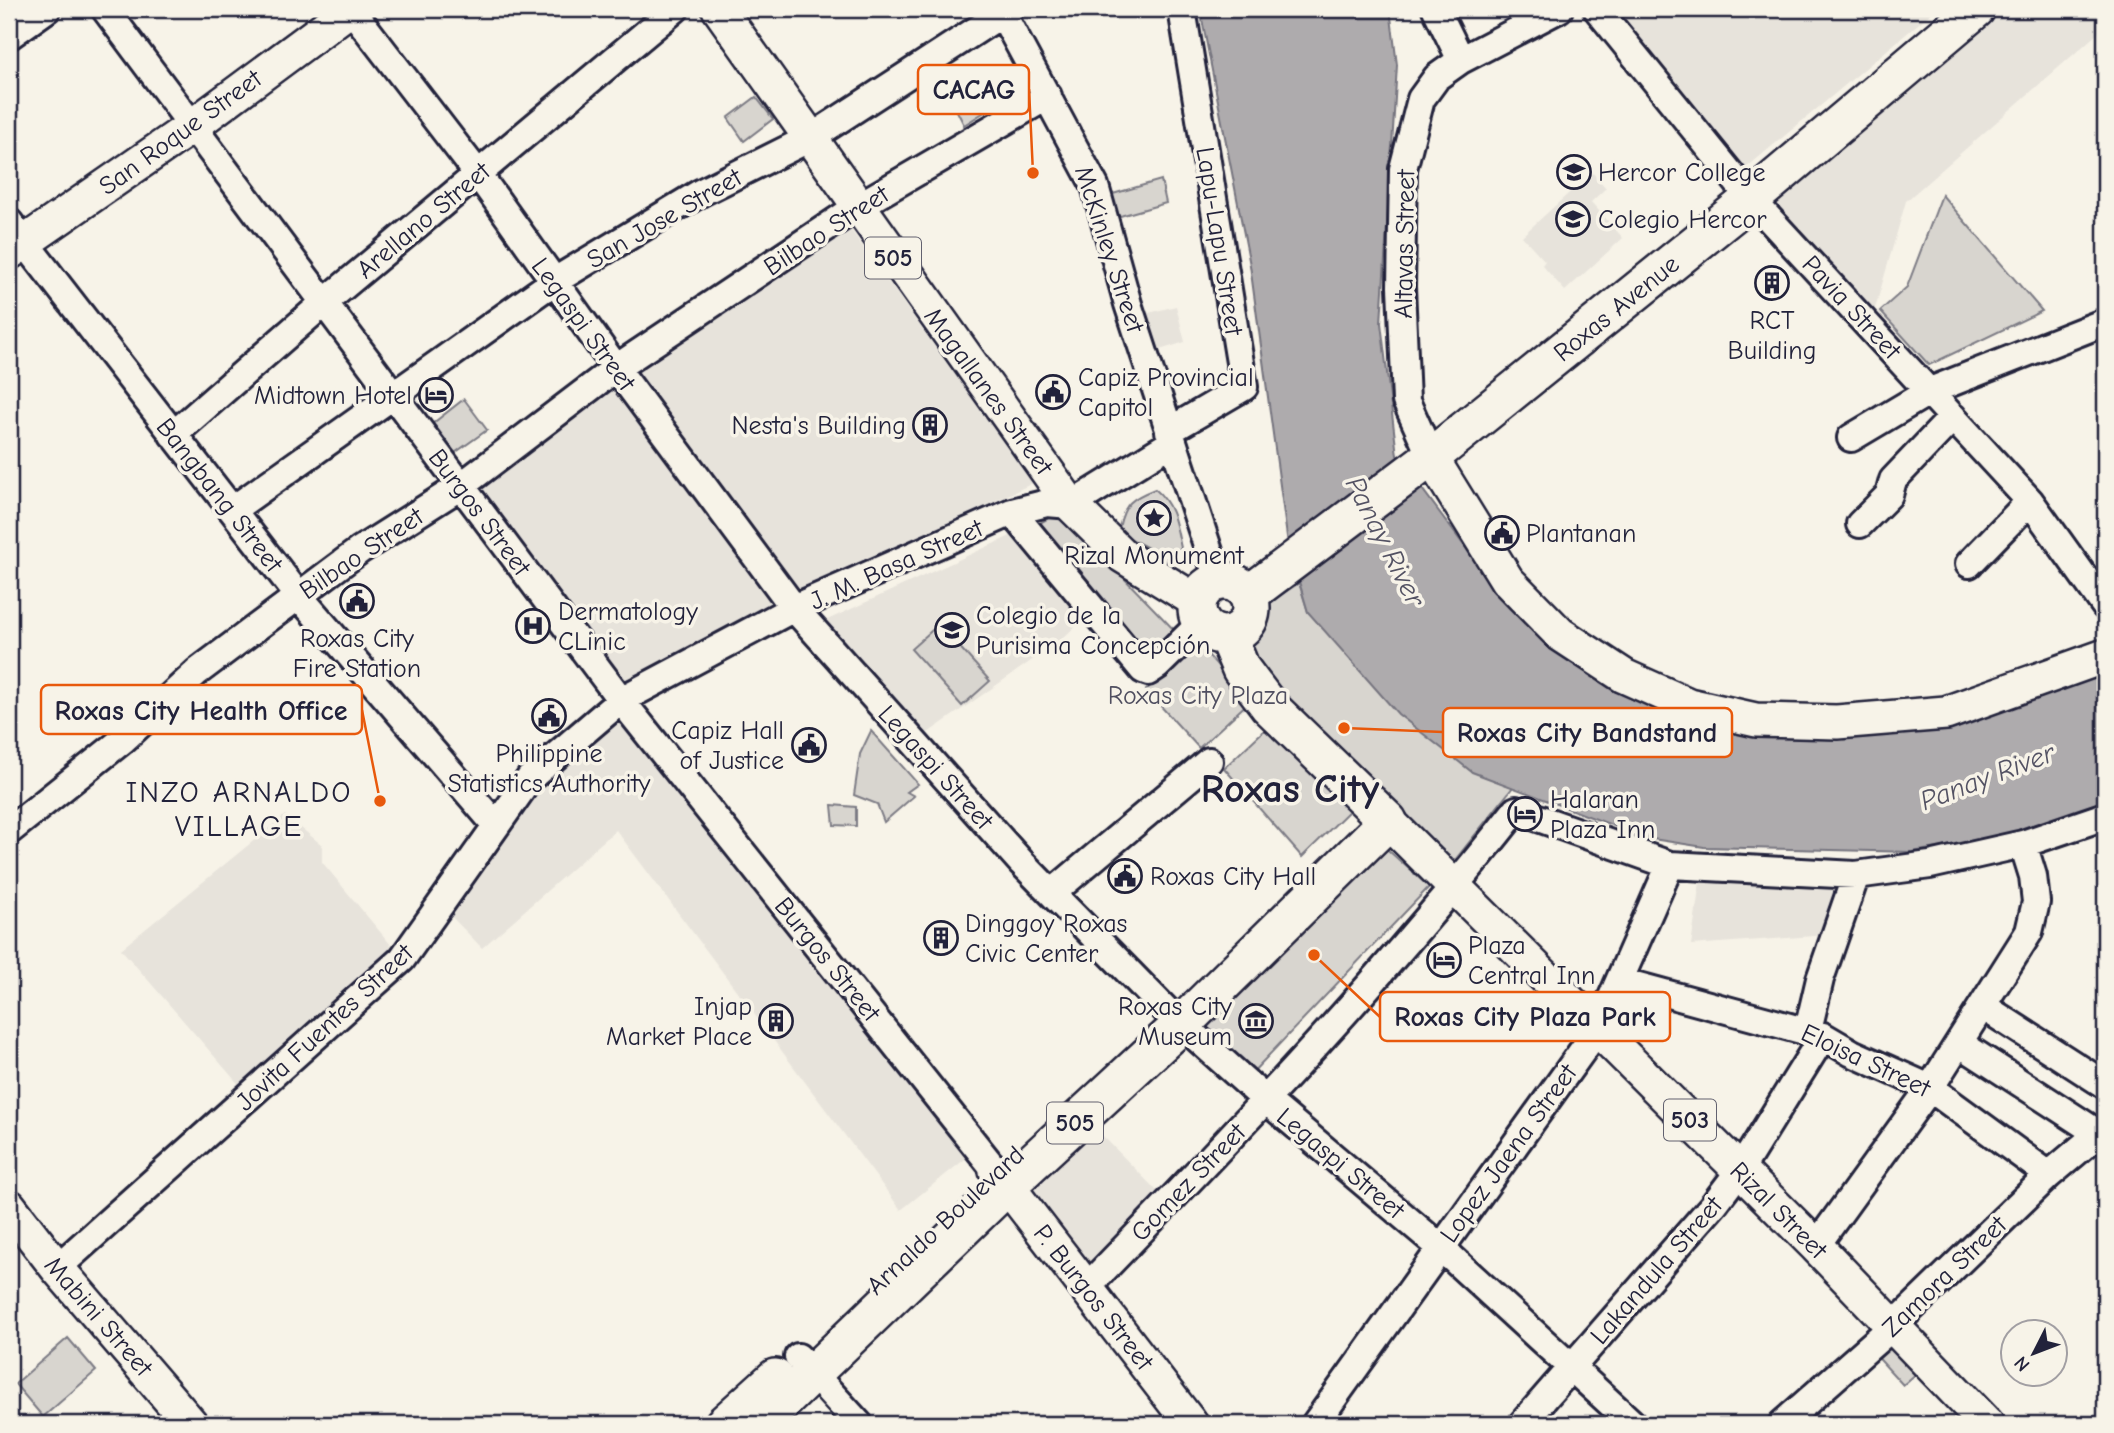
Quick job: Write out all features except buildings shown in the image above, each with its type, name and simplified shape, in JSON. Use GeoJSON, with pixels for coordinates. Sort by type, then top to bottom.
{"type":"FeatureCollection","features":[{"type":"Feature","properties":{"kind":"highway","name":"Roxas Avenue"},"geometry":{"type":"LineString","coordinates":[[1219,607],[1284,565],[1420,464],[1751,199],[1976,9]]}},
{"type":"Feature","properties":{"kind":"highway"},"geometry":{"type":"LineString","coordinates":[[1219,607],[1241,669],[1269,706],[1379,812]]}},
{"type":"Feature","properties":{"kind":"highway","name":"Arnaldo Boulevard"},"geometry":{"type":"LineString","coordinates":[[760,1424],[806,1366],[1174,1017],[1379,812]]}},
{"type":"Feature","properties":{"kind":"highway","name":"Arnaldo Boulevard"},"geometry":{"type":"LineString","coordinates":[[724,1424],[806,1366]]}},
{"type":"Feature","properties":{"kind":"main road","name":"San Roque Street"},"geometry":{"type":"LineString","coordinates":[[14,239],[191,127],[351,9]]}},
{"type":"Feature","properties":{"kind":"main road","name":"Magallanes Street"},"geometry":{"type":"LineString","coordinates":[[719,9],[1071,505],[1123,556],[1219,607]]}},
{"type":"Feature","properties":{"kind":"main road"},"geometry":{"type":"LineString","coordinates":[[1420,464],[1507,580],[1560,634],[1624,676],[1689,705],[1756,720],[1837,722],[1946,713],[2105,656]]}},
{"type":"Feature","properties":{"kind":"main road","name":"Rizal Street"},"geometry":{"type":"LineString","coordinates":[[1379,812],[1816,1245],[1987,1424]]}},
{"type":"Feature","properties":{"kind":"main road","name":"P. Burgos Street"},"geometry":{"type":"LineString","coordinates":[[1002,1178],[1191,1424]]}},
{"type":"Feature","properties":{"kind":"main road","name":"Mabini Street"},"geometry":{"type":"LineString","coordinates":[[9,1206],[57,1268],[191,1424]]}},
{"type":"Feature","properties":{"kind":"street"},"geometry":{"type":"LineString","coordinates":[[9,36],[47,9]]}},
{"type":"Feature","properties":{"kind":"street","name":"Burgos Street"},"geometry":{"type":"LineString","coordinates":[[105,9],[191,127],[326,301],[391,395],[621,700],[1002,1178]]}},
{"type":"Feature","properties":{"kind":"street","name":"Legaspi Street"},"geometry":{"type":"LineString","coordinates":[[351,9],[478,174],[616,368],[794,608],[1052,893],[1174,1017],[1267,1101],[1440,1247],[1573,1366],[1633,1424]]}},
{"type":"Feature","properties":{"kind":"street","name":"Arellano Street"},"geometry":{"type":"LineString","coordinates":[[173,435],[326,301],[675,9]]}},
{"type":"Feature","properties":{"kind":"street","name":"Lapu-Lapu Street"},"geometry":{"type":"LineString","coordinates":[[1171,437],[1244,387],[1182,9]]}},
{"type":"Feature","properties":{"kind":"street"},"geometry":{"type":"LineString","coordinates":[[1436,9],[1461,60]]}},
{"type":"Feature","properties":{"kind":"street","name":"Altavas Street"},"geometry":{"type":"LineString","coordinates":[[1420,464],[1406,401],[1401,287],[1403,169],[1421,99],[1437,77],[1461,60],[1559,9]]}},
{"type":"Feature","properties":{"kind":"street","name":"Pavia Street"},"geometry":{"type":"LineString","coordinates":[[1597,9],[1751,199],[2030,501],[2105,606]]}},
{"type":"Feature","properties":{"kind":"street","name":"San Jose Street"},"geometry":{"type":"LineString","coordinates":[[232,510],[554,282],[701,193],[812,137],[1003,10]]}},
{"type":"Feature","properties":{"kind":"street","name":"McKinley Street"},"geometry":{"type":"LineString","coordinates":[[1003,10],[1095,186],[1219,607]]}},
{"type":"Feature","properties":{"kind":"street","name":"Bilbao Street"},"geometry":{"type":"LineString","coordinates":[[9,831],[124,739],[197,672],[360,550],[461,486],[616,368],[857,207],[1048,96]]}},
{"type":"Feature","properties":{"kind":"street","name":"Bangbang Street"},"geometry":{"type":"LineString","coordinates":[[14,239],[173,435],[298,596],[495,824]]}},
{"type":"Feature","properties":{"kind":"street"},"geometry":{"type":"LineString","coordinates":[[1851,438],[1930,391],[2105,322]]}},
{"type":"Feature","properties":{"kind":"street"},"geometry":{"type":"LineString","coordinates":[[1860,524],[1889,495],[1893,480],[1954,417]]}},
{"type":"Feature","properties":{"kind":"street"},"geometry":{"type":"LineString","coordinates":[[1071,505],[1171,437]]}},
{"type":"Feature","properties":{"kind":"street"},"geometry":{"type":"LineString","coordinates":[[1969,564],[2030,501]]}},
{"type":"Feature","properties":{"kind":"street","name":"J. M. Basa Street"},"geometry":{"type":"LineString","coordinates":[[621,700],[794,608],[1012,512],[1047,503],[1071,505]]}},
{"type":"Feature","properties":{"kind":"street"},"geometry":{"type":"LineString","coordinates":[[1012,512],[1143,670],[1149,672],[1157,666],[1219,607]]}},
{"type":"Feature","properties":{"kind":"street","name":"Jovita Fuentes Street"},"geometry":{"type":"LineString","coordinates":[[57,1268],[402,959],[435,916],[495,824],[530,778],[621,700]]}},
{"type":"Feature","properties":{"kind":"street"},"geometry":{"type":"LineString","coordinates":[[1052,893],[1209,761]]}},
{"type":"Feature","properties":{"kind":"street","name":"Gomez Street"},"geometry":{"type":"LineString","coordinates":[[1087,1287],[1267,1101],[1455,887],[1516,810],[1670,865]]}},
{"type":"Feature","properties":{"kind":"street"},"geometry":{"type":"LineString","coordinates":[[1670,865],[1856,875],[1930,865],[2023,844],[2105,816]]}},
{"type":"Feature","properties":{"kind":"street"},"geometry":{"type":"LineString","coordinates":[[1816,1245],[1930,1088],[1984,1007],[2029,932],[2036,902],[2033,876],[2023,844]]}},
{"type":"Feature","properties":{"kind":"street","name":"Lopez Jaena Street"},"geometry":{"type":"LineString","coordinates":[[1315,1424],[1598,1029],[1670,865]]}},
{"type":"Feature","properties":{"kind":"street","name":"Lakandula Street"},"geometry":{"type":"LineString","coordinates":[[1522,1424],[1694,1229],[1740,1170],[1816,1033],[1820,979],[1856,875]]}},
{"type":"Feature","properties":{"kind":"street","name":"Eloisa Street"},"geometry":{"type":"LineString","coordinates":[[1620,981],[1816,1033],[1852,1053],[1930,1088],[2049,1175]]}},
{"type":"Feature","properties":{"kind":"street"},"geometry":{"type":"LineString","coordinates":[[1984,1007],[2105,1086]]}},
{"type":"Feature","properties":{"kind":"street"},"geometry":{"type":"LineString","coordinates":[[1959,1043],[2102,1131]]}},
{"type":"Feature","properties":{"kind":"street","name":"Zamora Street"},"geometry":{"type":"LineString","coordinates":[[1782,1424],[1892,1327],[2049,1175],[2102,1131]]}},
{"type":"Feature","properties":{"kind":"street"},"geometry":{"type":"LineString","coordinates":[[806,1366],[859,1424]]}},
{"type":"Feature","properties":{"kind":"shaded area"},"geometry":{"type":"Polygon","coordinates":[[[1609,9],[1936,9],[1746,168],[1609,9]]]}},
{"type":"Feature","properties":{"kind":"shaded area"},"geometry":{"type":"Polygon","coordinates":[[[1992,9],[2105,9],[2105,27],[1906,201],[1872,319],[1770,202],[1992,9]]]}},
{"type":"Feature","properties":{"kind":"shaded area","name":"Colegio Hercor"},"geometry":{"type":"Polygon","coordinates":[[[1592,172],[1606,188],[1591,202],[1623,238],[1565,291],[1542,265],[1545,261],[1522,236],[1592,172]]]}},
{"type":"Feature","properties":{"kind":"shaded area"},"geometry":{"type":"Polygon","coordinates":[[[843,219],[1033,483],[618,683],[461,479],[843,219]]]}},
{"type":"Feature","properties":{"kind":"shaded area"},"geometry":{"type":"Polygon","coordinates":[[[1176,306],[1185,342],[1147,354],[1137,316],[1176,306]]]}},
{"type":"Feature","properties":{"kind":"shaded area","name":"Colegio de la Purisima Concepción"},"geometry":{"type":"Polygon","coordinates":[[[1017,533],[1084,618],[1061,640],[922,737],[825,621],[1017,533]]]}},
{"type":"Feature","properties":{"kind":"shaded area"},"geometry":{"type":"Polygon","coordinates":[[[628,717],[969,1156],[901,1210],[616,830],[482,948],[449,914],[539,786],[585,750],[582,746],[628,717]]]}},
{"type":"Feature","properties":{"kind":"shaded area"},"geometry":{"type":"Polygon","coordinates":[[[285,815],[322,845],[322,862],[396,951],[241,1087],[121,949],[285,815]]]}},
{"type":"Feature","properties":{"kind":"shaded area"},"geometry":{"type":"Polygon","coordinates":[[[1701,875],[1846,881],[1828,935],[1691,945],[1701,875]]]}},
{"type":"Feature","properties":{"kind":"shaded area"},"geometry":{"type":"Polygon","coordinates":[[[1092,1125],[1157,1191],[1090,1266],[1021,1188],[1092,1125]]]}},
{"type":"Feature","properties":{"kind":"green space"},"geometry":{"type":"Polygon","coordinates":[[[1002,81],[1011,95],[964,125],[951,99],[977,84],[984,93],[1002,81]]]}},
{"type":"Feature","properties":{"kind":"green space"},"geometry":{"type":"Polygon","coordinates":[[[756,97],[773,119],[744,141],[728,118],[756,97]]]}},
{"type":"Feature","properties":{"kind":"green space"},"geometry":{"type":"Polygon","coordinates":[[[1161,180],[1166,203],[1113,218],[1106,196],[1161,180]]]}},
{"type":"Feature","properties":{"kind":"green space"},"geometry":{"type":"Polygon","coordinates":[[[1942,195],[2042,311],[1929,365],[1880,311],[1907,287],[1942,195]]]}},
{"type":"Feature","properties":{"kind":"green space"},"geometry":{"type":"Polygon","coordinates":[[[464,399],[487,430],[449,457],[427,428],[464,399]]]}},
{"type":"Feature","properties":{"kind":"green space"},"geometry":{"type":"Polygon","coordinates":[[[1155,489],[1170,509],[1178,531],[1181,548],[1171,560],[1129,538],[1119,528],[1130,503],[1155,489]]]}},
{"type":"Feature","properties":{"kind":"green space","name":"Roxas City Plaza"},"geometry":{"type":"Polygon","coordinates":[[[1060,512],[1179,635],[1147,665],[1033,527],[1060,512]]]}},
{"type":"Feature","properties":{"kind":"green space","name":"Roxas City Plaza"},"geometry":{"type":"Polygon","coordinates":[[[1299,583],[1308,612],[1471,771],[1513,787],[1451,865],[1267,694],[1243,641],[1265,605],[1299,583]]]}},
{"type":"Feature","properties":{"kind":"green space"},"geometry":{"type":"Polygon","coordinates":[[[939,624],[990,681],[962,706],[911,649],[939,624]]]}},
{"type":"Feature","properties":{"kind":"green space","name":"Roxas City Plaza"},"geometry":{"type":"Polygon","coordinates":[[[1197,643],[1250,701],[1199,748],[1146,690],[1197,643]]]}},
{"type":"Feature","properties":{"kind":"green space","name":"Roxas City Plaza"},"geometry":{"type":"Polygon","coordinates":[[[1273,722],[1352,808],[1302,857],[1224,768],[1273,722]]]}},
{"type":"Feature","properties":{"kind":"green space"},"geometry":{"type":"Polygon","coordinates":[[[871,731],[918,784],[907,792],[914,796],[884,822],[877,804],[854,795],[860,754],[871,731]]]}},
{"type":"Feature","properties":{"kind":"green space"},"geometry":{"type":"Polygon","coordinates":[[[832,805],[856,807],[856,826],[834,825],[832,805]]]}},
{"type":"Feature","properties":{"kind":"green space"},"geometry":{"type":"Polygon","coordinates":[[[1379,842],[1429,887],[1249,1076],[1195,1023],[1379,842]]]}},
{"type":"Feature","properties":{"kind":"green space"},"geometry":{"type":"Polygon","coordinates":[[[68,1338],[96,1371],[43,1417],[15,1384],[68,1338]]]}},
{"type":"Feature","properties":{"kind":"green space"},"geometry":{"type":"Polygon","coordinates":[[[1885,1339],[1917,1373],[1903,1385],[1872,1351],[1885,1339]]]}},
{"type":"Feature","properties":{"kind":"water","name":"Panay River"},"geometry":{"type":"Polygon","coordinates":[[[1200,9],[1390,9],[1397,65],[1381,323],[1397,455],[1500,594],[1550,642],[1814,733],[2105,661],[2105,802],[2001,838],[1912,852],[1704,847],[1646,838],[1472,772],[1398,714],[1308,612],[1288,544],[1250,265],[1200,9]]]}},
{"type":"Feature","properties":{"kind":"place","name":"Hercor College"},"geometry":{"type":"Point","coordinates":[1574,172]}},
{"type":"Feature","properties":{"kind":"place","name":"CACAG"},"geometry":{"type":"Point","coordinates":[1033,173]}},
{"type":"Feature","properties":{"kind":"place","name":"Colegio Hercor"},"geometry":{"type":"Point","coordinates":[1573,219]}},
{"type":"Feature","properties":{"kind":"place","name":"RCT Building"},"geometry":{"type":"Point","coordinates":[1772,283]}},
{"type":"Feature","properties":{"kind":"place","name":"Capiz Provincial Capitol"},"geometry":{"type":"Point","coordinates":[1053,392]}},
{"type":"Feature","properties":{"kind":"place","name":"Midtown Hotel"},"geometry":{"type":"Point","coordinates":[436,395]}},
{"type":"Feature","properties":{"kind":"place","name":"Nesta's Building"},"geometry":{"type":"Point","coordinates":[930,425]}},
{"type":"Feature","properties":{"kind":"place","name":"Rizal Monument"},"geometry":{"type":"Point","coordinates":[1154,518]}},
{"type":"Feature","properties":{"kind":"place","name":"Plantanan"},"geometry":{"type":"Point","coordinates":[1502,533]}},
{"type":"Feature","properties":{"kind":"place","name":"Roxas City Fire Station"},"geometry":{"type":"Point","coordinates":[357,601]}},
{"type":"Feature","properties":{"kind":"place","name":"Dermatology CLinic"},"geometry":{"type":"Point","coordinates":[533,626]}},
{"type":"Feature","properties":{"kind":"place","name":"Colegio de la Purisima Concepción"},"geometry":{"type":"Point","coordinates":[952,630]}},
{"type":"Feature","properties":{"kind":"place","name":"Philippine Statistics Authority"},"geometry":{"type":"Point","coordinates":[549,716]}},
{"type":"Feature","properties":{"kind":"place","name":"Roxas City Bandstand"},"geometry":{"type":"Point","coordinates":[1344,728]}},
{"type":"Feature","properties":{"kind":"place","name":"Capiz Hall of Justice"},"geometry":{"type":"Point","coordinates":[809,745]}},
{"type":"Feature","properties":{"kind":"place","name":"Roxas City Health Office"},"geometry":{"type":"Point","coordinates":[380,801]}},
{"type":"Feature","properties":{"kind":"place","name":"Halaran Plaza Inn"},"geometry":{"type":"Point","coordinates":[1525,814]}},
{"type":"Feature","properties":{"kind":"place","name":"Roxas City Hall"},"geometry":{"type":"Point","coordinates":[1125,876]}},
{"type":"Feature","properties":{"kind":"place","name":"Dinggoy Roxas Civic Center"},"geometry":{"type":"Point","coordinates":[941,938]}},
{"type":"Feature","properties":{"kind":"place","name":"Roxas City Plaza Park"},"geometry":{"type":"Point","coordinates":[1314,955]}},
{"type":"Feature","properties":{"kind":"place","name":"Plaza Central Inn"},"geometry":{"type":"Point","coordinates":[1444,960]}},
{"type":"Feature","properties":{"kind":"place","name":"Injap Market Place"},"geometry":{"type":"Point","coordinates":[776,1021]}},
{"type":"Feature","properties":{"kind":"place","name":"Roxas City Museum"},"geometry":{"type":"Point","coordinates":[1256,1021]}},
{"type":"Feature","properties":{"kind":"district","name":"Roxas City"},"geometry":{"type":"Point","coordinates":[1290,788]}},
{"type":"Feature","properties":{"kind":"district","name":"INZO ARNALDO VILLAGE"},"geometry":{"type":"Point","coordinates":[239,809]}}]}
